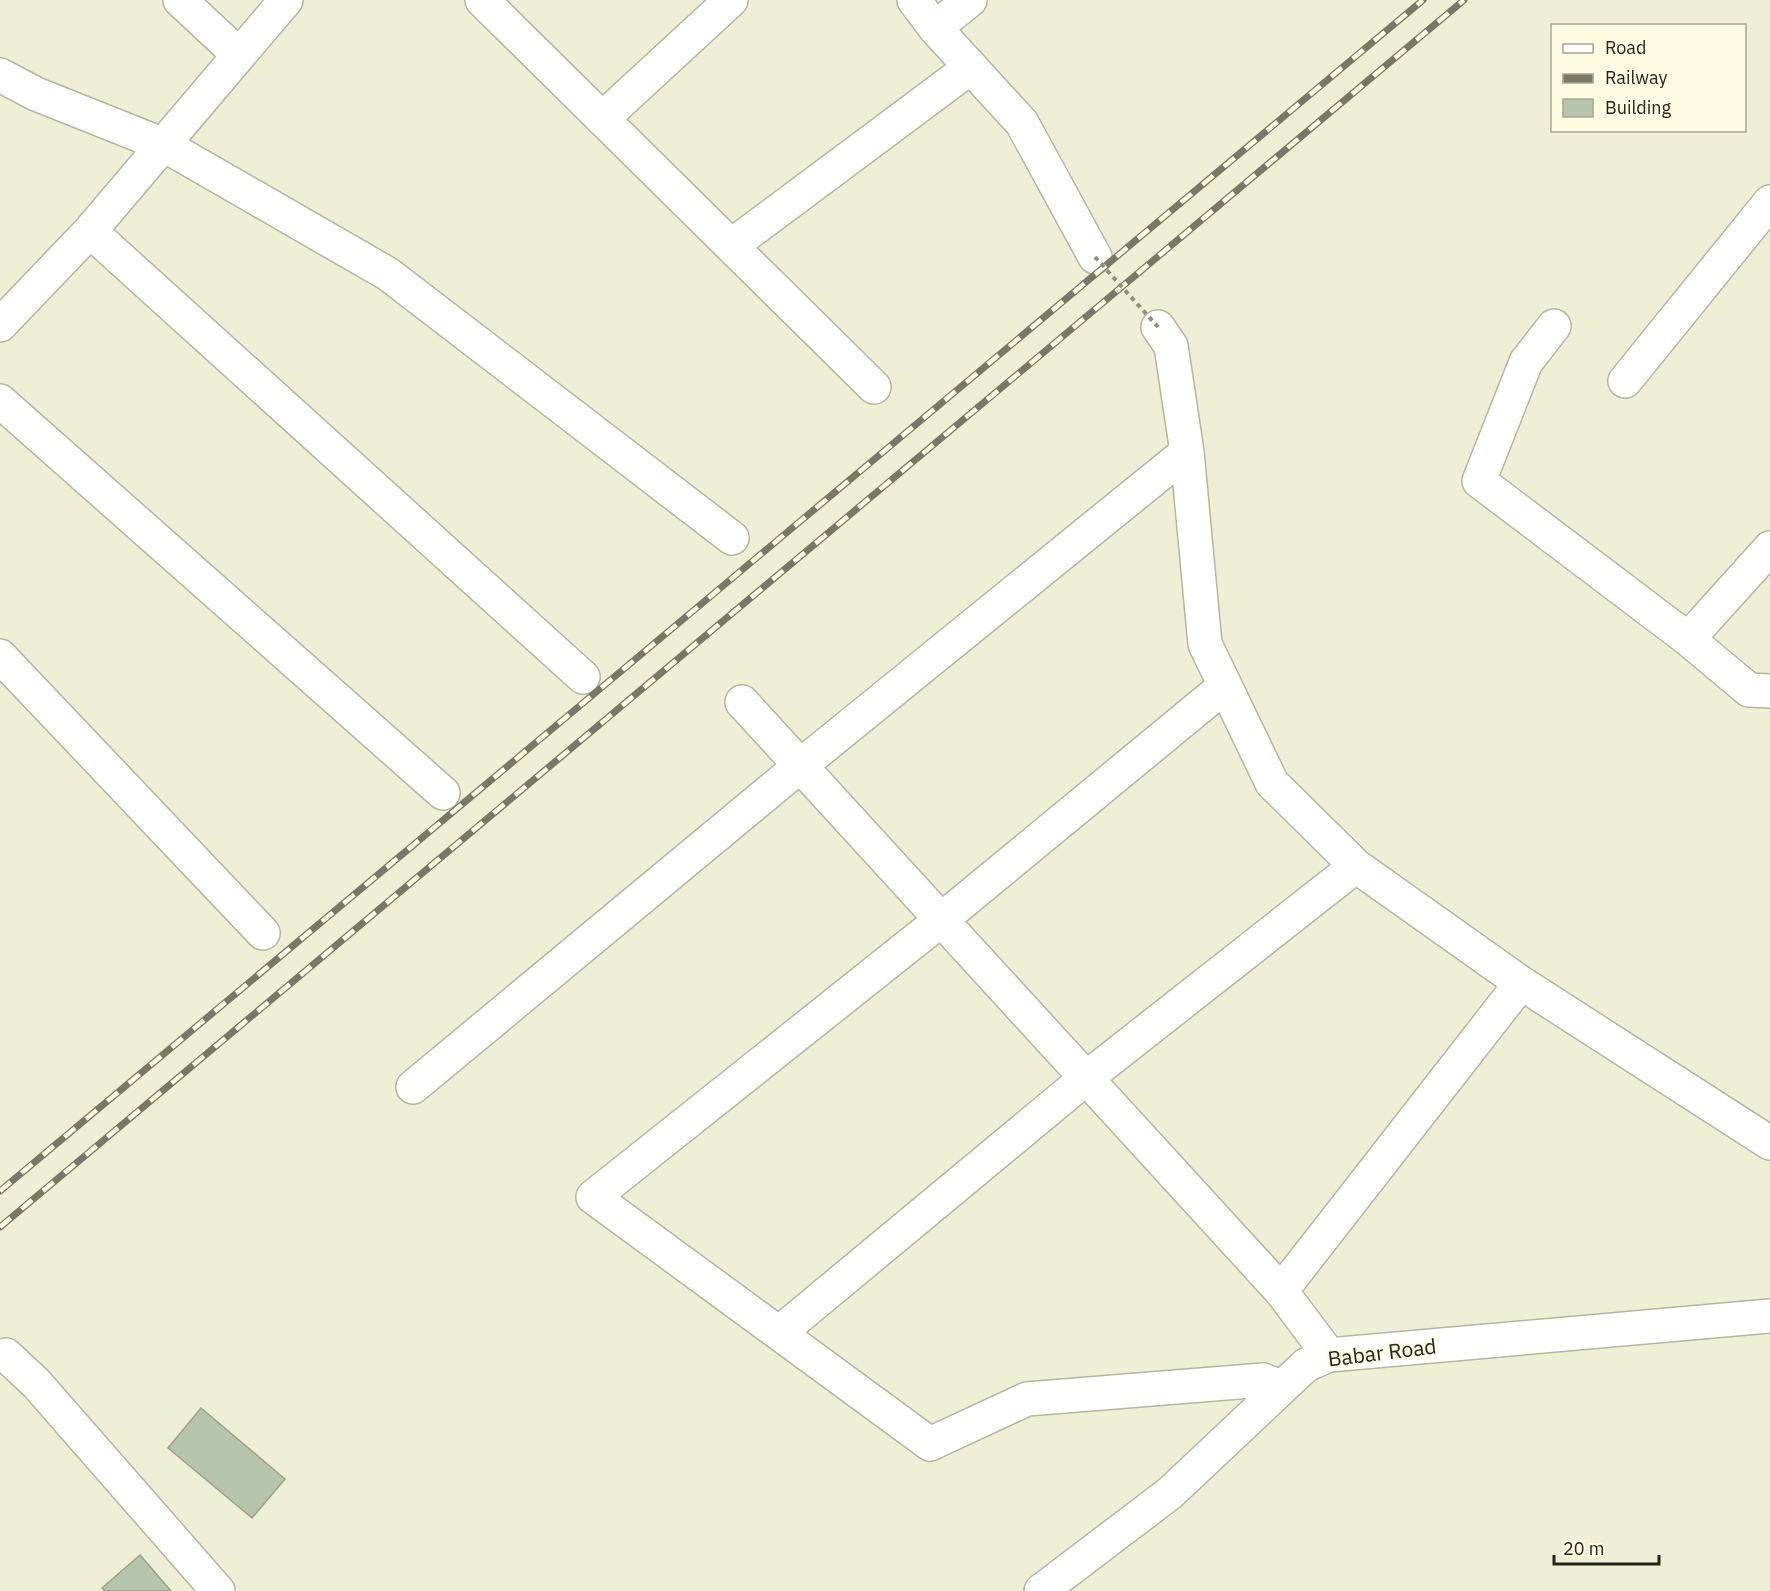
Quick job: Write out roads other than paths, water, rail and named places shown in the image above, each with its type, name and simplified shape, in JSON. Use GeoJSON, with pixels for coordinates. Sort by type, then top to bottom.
{"type":"FeatureCollection","features":[{"type":"Feature","properties":{"kind":"street"},"geometry":{"type":"LineString","coordinates":[[180,0],[239,55]]}},
{"type":"Feature","properties":{"kind":"street"},"geometry":{"type":"LineString","coordinates":[[0,325],[90,231],[286,0]]}},
{"type":"Feature","properties":{"kind":"street"},"geometry":{"type":"LineString","coordinates":[[483,0],[874,387]]}},
{"type":"Feature","properties":{"kind":"street"},"geometry":{"type":"LineString","coordinates":[[602,119],[731,0]]}},
{"type":"Feature","properties":{"kind":"street"},"geometry":{"type":"LineString","coordinates":[[914,0],[935,28],[1022,123],[1095,256]]}},
{"type":"Feature","properties":{"kind":"street"},"geometry":{"type":"LineString","coordinates":[[935,28],[970,0]]}},
{"type":"Feature","properties":{"kind":"street"},"geometry":{"type":"LineString","coordinates":[[731,246],[971,67]]}},
{"type":"Feature","properties":{"kind":"street"},"geometry":{"type":"LineString","coordinates":[[0,75],[36,94],[164,145],[388,274],[732,538]]}},
{"type":"Feature","properties":{"kind":"street"},"geometry":{"type":"LineString","coordinates":[[1624,381],[1770,202]]}},
{"type":"Feature","properties":{"kind":"street"},"geometry":{"type":"LineString","coordinates":[[90,231],[583,677]]}},
{"type":"Feature","properties":{"kind":"street"},"geometry":{"type":"LineString","coordinates":[[1554,326],[1526,362],[1479,481],[1688,639],[1749,690],[1770,691]]}},
{"type":"Feature","properties":{"kind":"street"},"geometry":{"type":"LineString","coordinates":[[1158,327],[1171,346],[1187,452],[1204,644],[1272,783],[1356,866],[1521,983],[1770,1143]]}},
{"type":"Feature","properties":{"kind":"street"},"geometry":{"type":"LineString","coordinates":[[0,401],[442,793]]}},
{"type":"Feature","properties":{"kind":"street"},"geometry":{"type":"LineString","coordinates":[[412,1087],[800,766],[1187,452]]}},
{"type":"Feature","properties":{"kind":"street"},"geometry":{"type":"LineString","coordinates":[[1688,639],[1770,548]]}},
{"type":"Feature","properties":{"kind":"street"},"geometry":{"type":"LineString","coordinates":[[6,674],[263,933]]}},
{"type":"Feature","properties":{"kind":"street"},"geometry":{"type":"LineString","coordinates":[[1225,686],[941,920],[592,1197],[930,1444],[1027,1398],[1263,1380],[1281,1388]]}},
{"type":"Feature","properties":{"kind":"street"},"geometry":{"type":"LineString","coordinates":[[742,702],[1281,1291],[1329,1355]]}},
{"type":"Feature","properties":{"kind":"street"},"geometry":{"type":"LineString","coordinates":[[779,1334],[1085,1078],[1356,866]]}},
{"type":"Feature","properties":{"kind":"street"},"geometry":{"type":"LineString","coordinates":[[1281,1291],[1521,983]]}},
{"type":"Feature","properties":{"kind":"street","name":"Babar Road"},"geometry":{"type":"LineString","coordinates":[[1041,1591],[1170,1493],[1306,1365],[1329,1355],[1770,1316]]}},
{"type":"Feature","properties":{"kind":"street"},"geometry":{"type":"LineString","coordinates":[[6,1355],[36,1383],[218,1591]]}},
{"type":"Feature","properties":{"kind":"railway"},"geometry":{"type":"LineString","coordinates":[[0,1191],[1423,0]]}},
{"type":"Feature","properties":{"kind":"railway"},"geometry":{"type":"LineString","coordinates":[[0,1227],[1464,0]]}}]}
